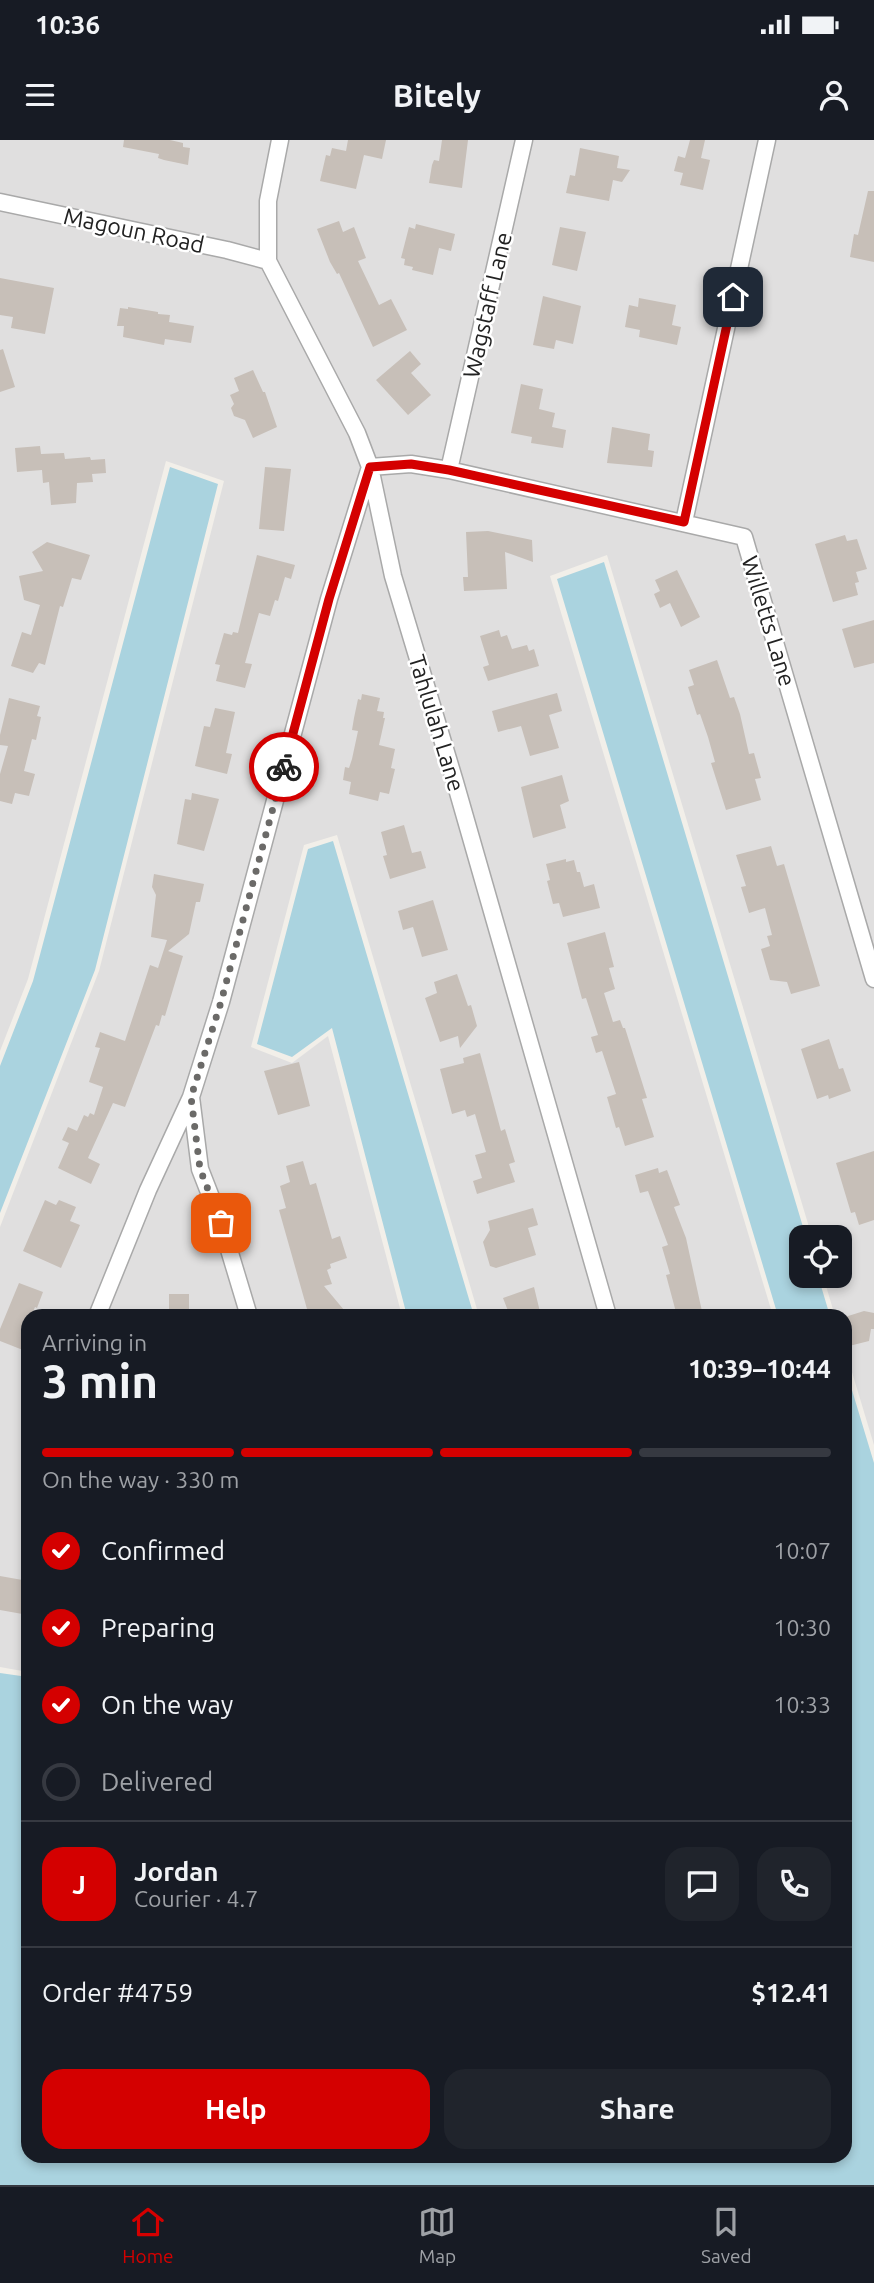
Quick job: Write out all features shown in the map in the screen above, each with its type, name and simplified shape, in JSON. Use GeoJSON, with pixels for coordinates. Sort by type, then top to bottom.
{"type":"FeatureCollection","features":[{"type":"Feature","properties":{"kind":"street","name":"Tahlulah Lane"},"geometry":{"type":"LineString","coordinates":[[280,140],[268,201],[268,261],[357,433],[370,467],[393,576],[606,1309]]}},
{"type":"Feature","properties":{"kind":"street","name":"Wagstaff Lane"},"geometry":{"type":"LineString","coordinates":[[449,470],[524,140]]}},
{"type":"Feature","properties":{"kind":"street"},"geometry":{"type":"LineString","coordinates":[[100,1309],[148,1190],[191,1097],[221,1002],[329,599],[370,467],[411,464],[449,470],[684,522],[767,140]]}},
{"type":"Feature","properties":{"kind":"street","name":"Magoun Road"},"geometry":{"type":"LineString","coordinates":[[0,202],[268,261]]}},
{"type":"Feature","properties":{"kind":"street","name":"Willetts Lane"},"geometry":{"type":"LineString","coordinates":[[684,522],[744,537],[874,979]]}},
{"type":"Feature","properties":{"kind":"street"},"geometry":{"type":"LineString","coordinates":[[191,1097],[200,1169],[221,1223],[247,1309]]}},
{"type":"Feature","properties":{"kind":"shaded area"},"geometry":{"type":"Polygon","coordinates":[[[0,140],[874,140],[874,1445],[852,1372],[852,1309],[833,1309],[827,1288],[852,1288],[852,1225],[808,1225],[607,555],[550,576],[771,1309],[477,1309],[337,835],[304,845],[251,1047],[292,1063],[328,1036],[400,1309],[21,1309],[21,1671],[0,1667],[0,1227],[99,971],[224,481],[166,461],[28,979],[0,1051],[0,140]]]}},
{"type":"Feature","properties":{"kind":"water"},"geometry":{"type":"Polygon","coordinates":[[[170,467],[218,484],[95,970],[0,1213],[0,1066],[33,981],[170,467]]]}},
{"type":"Feature","properties":{"kind":"water"},"geometry":{"type":"Polygon","coordinates":[[[604,562],[802,1225],[789,1225],[789,1288],[822,1288],[828,1309],[776,1309],[557,579],[604,562]]]}},
{"type":"Feature","properties":{"kind":"water"},"geometry":{"type":"Polygon","coordinates":[[[333,841],[472,1309],[405,1309],[332,1028],[292,1057],[257,1044],[308,849],[333,841]]]}},
{"type":"Feature","properties":{"kind":"water"},"geometry":{"type":"Polygon","coordinates":[[[852,1390],[874,1463],[874,2185],[0,2185],[0,1673],[21,1676],[21,2163],[852,2163],[852,1390]]]}},
{"type":"Feature","properties":{"kind":"building"},"geometry":{"type":"Polygon","coordinates":[[[124,140],[170,140],[183,143],[183,147],[190,148],[188,165],[158,158],[159,154],[123,147],[124,140]]]}},
{"type":"Feature","properties":{"kind":"building"},"geometry":{"type":"Polygon","coordinates":[[[348,140],[386,140],[382,159],[364,155],[356,189],[320,181],[326,155],[330,156],[332,148],[346,151],[348,140]]]}},
{"type":"Feature","properties":{"kind":"building"},"geometry":{"type":"Polygon","coordinates":[[[442,140],[468,140],[462,188],[429,183],[434,160],[439,161],[442,140]]]}},
{"type":"Feature","properties":{"kind":"building"},"geometry":{"type":"Polygon","coordinates":[[[690,140],[705,140],[701,158],[710,160],[703,190],[680,185],[683,173],[674,171],[678,156],[685,158],[690,140]]]}},
{"type":"Feature","properties":{"kind":"building"},"geometry":{"type":"Polygon","coordinates":[[[580,148],[619,156],[617,168],[630,170],[622,182],[613,180],[609,201],[566,193],[570,175],[575,176],[580,148]]]}},
{"type":"Feature","properties":{"kind":"building"},"geometry":{"type":"Polygon","coordinates":[[[868,191],[874,191],[874,262],[850,257],[854,234],[858,235],[868,191]]]}},
{"type":"Feature","properties":{"kind":"building"},"geometry":{"type":"Polygon","coordinates":[[[339,221],[343,232],[354,227],[366,258],[358,261],[379,305],[391,299],[407,330],[373,347],[339,273],[337,274],[330,262],[317,229],[339,221]]]}},
{"type":"Feature","properties":{"kind":"building"},"geometry":{"type":"Polygon","coordinates":[[[416,224],[455,234],[451,251],[439,248],[433,275],[412,270],[413,267],[404,265],[405,259],[401,258],[409,227],[415,229],[416,224]]]}},
{"type":"Feature","properties":{"kind":"building"},"geometry":{"type":"Polygon","coordinates":[[[560,227],[586,232],[577,271],[552,265],[560,227]]]}},
{"type":"Feature","properties":{"kind":"building"},"geometry":{"type":"Polygon","coordinates":[[[0,278],[54,288],[45,334],[11,328],[13,317],[0,315],[0,278]]]}},
{"type":"Feature","properties":{"kind":"building"},"geometry":{"type":"Polygon","coordinates":[[[543,296],[581,306],[573,344],[556,340],[554,349],[533,345],[543,296]]]}},
{"type":"Feature","properties":{"kind":"building"},"geometry":{"type":"Polygon","coordinates":[[[639,298],[676,305],[672,325],[681,327],[677,345],[639,337],[640,330],[625,327],[629,305],[638,307],[639,298]]]}},
{"type":"Feature","properties":{"kind":"building"},"geometry":{"type":"Polygon","coordinates":[[[120,308],[170,315],[169,322],[194,326],[191,343],[165,339],[164,345],[123,337],[124,326],[117,326],[120,308]]]}},
{"type":"Feature","properties":{"kind":"building"},"geometry":{"type":"Polygon","coordinates":[[[3,349],[15,387],[0,392],[0,350],[3,349]]]}},
{"type":"Feature","properties":{"kind":"building"},"geometry":{"type":"Polygon","coordinates":[[[410,351],[421,364],[411,373],[431,395],[408,415],[376,380],[410,351]]]}},
{"type":"Feature","properties":{"kind":"building"},"geometry":{"type":"Polygon","coordinates":[[[253,370],[265,392],[277,427],[253,438],[245,420],[234,416],[231,408],[234,404],[230,395],[239,391],[234,378],[253,370]]]}},
{"type":"Feature","properties":{"kind":"building"},"geometry":{"type":"Polygon","coordinates":[[[521,384],[543,389],[539,409],[555,413],[552,427],[566,430],[563,448],[531,443],[532,437],[511,433],[521,384]]]}},
{"type":"Feature","properties":{"kind":"building"},"geometry":{"type":"Polygon","coordinates":[[[612,427],[650,434],[648,450],[654,451],[652,467],[607,463],[612,427]]]}},
{"type":"Feature","properties":{"kind":"building"},"geometry":{"type":"Polygon","coordinates":[[[40,446],[41,454],[64,453],[65,459],[105,459],[106,473],[92,474],[93,482],[77,483],[76,503],[51,505],[49,482],[43,483],[42,470],[17,472],[15,448],[40,446]]]}},
{"type":"Feature","properties":{"kind":"building"},"geometry":{"type":"Polygon","coordinates":[[[265,467],[291,469],[284,531],[259,529],[265,467]]]}},
{"type":"Feature","properties":{"kind":"building"},"geometry":{"type":"Polygon","coordinates":[[[488,531],[532,540],[533,562],[505,552],[507,589],[464,591],[463,577],[468,577],[466,532],[488,531]]]}},
{"type":"Feature","properties":{"kind":"building"},"geometry":{"type":"Polygon","coordinates":[[[845,535],[847,541],[857,539],[867,569],[856,572],[859,582],[855,583],[858,595],[833,602],[815,544],[845,535]]]}},
{"type":"Feature","properties":{"kind":"building"},"geometry":{"type":"Polygon","coordinates":[[[47,542],[90,555],[81,580],[72,578],[63,607],[60,606],[45,665],[39,663],[33,673],[11,666],[22,632],[31,635],[40,605],[24,600],[19,576],[43,571],[32,552],[47,542]]]}},
{"type":"Feature","properties":{"kind":"building"},"geometry":{"type":"Polygon","coordinates":[[[257,555],[295,565],[291,579],[285,577],[270,616],[259,613],[245,663],[252,664],[245,688],[216,681],[220,665],[215,664],[224,633],[238,633],[257,555]]]}},
{"type":"Feature","properties":{"kind":"building"},"geometry":{"type":"Polygon","coordinates":[[[677,570],[700,617],[681,627],[670,603],[660,608],[654,594],[660,591],[655,580],[677,570]]]}},
{"type":"Feature","properties":{"kind":"building"},"geometry":{"type":"Polygon","coordinates":[[[874,620],[874,663],[854,668],[842,629],[874,620]]]}},
{"type":"Feature","properties":{"kind":"building"},"geometry":{"type":"Polygon","coordinates":[[[499,630],[501,637],[507,635],[512,649],[527,645],[529,651],[534,649],[539,666],[488,681],[483,667],[489,665],[480,636],[499,630]]]}},
{"type":"Feature","properties":{"kind":"building"},"geometry":{"type":"Polygon","coordinates":[[[717,660],[730,698],[734,697],[749,754],[754,753],[761,778],[755,779],[761,800],[726,810],[711,763],[715,762],[708,737],[688,687],[694,685],[689,670],[717,660]]]}},
{"type":"Feature","properties":{"kind":"building"},"geometry":{"type":"Polygon","coordinates":[[[557,693],[562,711],[549,715],[559,748],[530,756],[521,726],[498,732],[492,711],[557,693]]]}},
{"type":"Feature","properties":{"kind":"building"},"geometry":{"type":"Polygon","coordinates":[[[362,694],[380,698],[377,711],[384,712],[385,718],[379,745],[395,749],[391,768],[395,769],[389,794],[380,792],[378,801],[349,794],[351,782],[343,780],[345,767],[349,768],[352,759],[358,731],[352,730],[358,699],[361,700],[362,694]]]}},
{"type":"Feature","properties":{"kind":"building"},"geometry":{"type":"Polygon","coordinates":[[[9,698],[40,706],[37,716],[41,717],[36,740],[32,739],[24,771],[35,774],[29,796],[15,793],[12,804],[0,801],[0,774],[8,746],[0,745],[0,735],[9,698]]]}},
{"type":"Feature","properties":{"kind":"building"},"geometry":{"type":"Polygon","coordinates":[[[215,708],[235,712],[226,753],[232,754],[227,774],[195,766],[204,726],[210,727],[215,708]]]}},
{"type":"Feature","properties":{"kind":"building"},"geometry":{"type":"Polygon","coordinates":[[[562,775],[569,801],[560,805],[566,828],[533,838],[521,787],[562,775]]]}},
{"type":"Feature","properties":{"kind":"building"},"geometry":{"type":"Polygon","coordinates":[[[192,793],[219,799],[204,851],[177,844],[185,799],[191,800],[192,793]]]}},
{"type":"Feature","properties":{"kind":"building"},"geometry":{"type":"Polygon","coordinates":[[[404,825],[412,853],[421,851],[426,868],[390,879],[383,856],[387,855],[381,832],[404,825]]]}},
{"type":"Feature","properties":{"kind":"building"},"geometry":{"type":"Polygon","coordinates":[[[771,846],[777,866],[784,864],[820,986],[791,994],[787,982],[770,980],[761,949],[770,946],[767,936],[772,935],[765,908],[749,913],[741,887],[746,886],[736,855],[771,846]]]}},
{"type":"Feature","properties":{"kind":"building"},"geometry":{"type":"Polygon","coordinates":[[[566,859],[566,862],[574,860],[584,887],[594,884],[600,908],[563,917],[559,903],[553,904],[546,864],[566,859]]]}},
{"type":"Feature","properties":{"kind":"building"},"geometry":{"type":"Polygon","coordinates":[[[154,874],[204,884],[200,902],[196,902],[189,934],[168,951],[183,956],[165,1016],[162,1015],[159,1026],[156,1025],[125,1107],[113,1103],[88,1158],[100,1164],[91,1184],[58,1168],[69,1143],[62,1140],[68,1127],[77,1131],[84,1115],[94,1115],[103,1087],[89,1082],[100,1048],[95,1047],[100,1032],[125,1041],[150,965],[158,968],[167,940],[151,937],[156,895],[152,887],[154,874]]]}},
{"type":"Feature","properties":{"kind":"building"},"geometry":{"type":"Polygon","coordinates":[[[433,900],[448,950],[422,957],[413,927],[403,930],[398,911],[433,900]]]}},
{"type":"Feature","properties":{"kind":"building"},"geometry":{"type":"Polygon","coordinates":[[[605,932],[614,967],[609,968],[615,989],[604,993],[613,1022],[620,1020],[625,1028],[647,1098],[642,1099],[654,1137],[625,1146],[619,1127],[616,1128],[607,1097],[616,1094],[602,1051],[596,1053],[591,1037],[598,1035],[586,998],[582,999],[567,943],[605,932]]]}},
{"type":"Feature","properties":{"kind":"building"},"geometry":{"type":"Polygon","coordinates":[[[457,974],[477,1026],[460,1048],[458,1036],[440,1042],[425,998],[437,993],[434,982],[457,974]]]}},
{"type":"Feature","properties":{"kind":"building"},"geometry":{"type":"Polygon","coordinates":[[[829,1039],[839,1069],[843,1068],[851,1091],[829,1099],[828,1095],[817,1099],[801,1049],[829,1039]]]}},
{"type":"Feature","properties":{"kind":"building"},"geometry":{"type":"Polygon","coordinates":[[[480,1053],[501,1131],[505,1129],[515,1162],[509,1164],[515,1182],[477,1194],[473,1181],[482,1178],[475,1155],[486,1152],[475,1114],[467,1117],[465,1110],[452,1114],[440,1069],[464,1063],[463,1058],[480,1053]]]}},
{"type":"Feature","properties":{"kind":"building"},"geometry":{"type":"Polygon","coordinates":[[[299,1062],[310,1106],[278,1115],[264,1071],[299,1062]]]}},
{"type":"Feature","properties":{"kind":"building"},"geometry":{"type":"Polygon","coordinates":[[[874,1151],[874,1220],[859,1225],[855,1212],[851,1213],[836,1163],[874,1151]]]}},
{"type":"Feature","properties":{"kind":"building"},"geometry":{"type":"Polygon","coordinates":[[[303,1161],[310,1185],[316,1183],[332,1239],[340,1236],[347,1258],[330,1264],[331,1268],[327,1270],[332,1284],[324,1286],[343,1309],[307,1309],[279,1210],[286,1208],[280,1186],[290,1182],[286,1166],[303,1161]]]}},
{"type":"Feature","properties":{"kind":"building"},"geometry":{"type":"Polygon","coordinates":[[[658,1168],[659,1173],[667,1170],[680,1205],[674,1207],[686,1238],[701,1309],[675,1309],[666,1275],[670,1274],[662,1247],[668,1245],[648,1191],[640,1193],[635,1175],[658,1168]]]}},
{"type":"Feature","properties":{"kind":"building"},"geometry":{"type":"Polygon","coordinates":[[[45,1200],[56,1205],[59,1200],[76,1207],[70,1221],[80,1225],[61,1268],[23,1251],[45,1200]]]}},
{"type":"Feature","properties":{"kind":"building"},"geometry":{"type":"Polygon","coordinates":[[[533,1208],[538,1225],[528,1228],[536,1255],[496,1268],[490,1266],[483,1242],[490,1230],[488,1221],[533,1208]]]}},
{"type":"Feature","properties":{"kind":"building"},"geometry":{"type":"Polygon","coordinates":[[[19,1283],[43,1292],[37,1308],[21,1309],[21,1349],[0,1341],[0,1329],[19,1283]]]}},
{"type":"Feature","properties":{"kind":"building"},"geometry":{"type":"Polygon","coordinates":[[[534,1287],[539,1309],[507,1309],[503,1298],[534,1287]]]}},
{"type":"Feature","properties":{"kind":"building"},"geometry":{"type":"Polygon","coordinates":[[[169,1294],[189,1294],[189,1309],[169,1309],[169,1294]]]}},
{"type":"Feature","properties":{"kind":"building"},"geometry":{"type":"Polygon","coordinates":[[[864,1311],[874,1313],[874,1329],[871,1329],[869,1341],[852,1345],[852,1315],[864,1311]]]}},
{"type":"Feature","properties":{"kind":"building"},"geometry":{"type":"Polygon","coordinates":[[[0,1576],[21,1580],[21,1614],[0,1610],[0,1576]]]}},
{"type":"Feature","properties":{"kind":"way so far"},"geometry":{"type":"LineString","coordinates":[[221,1223],[200,1169],[191,1097],[221,1002],[284,767]]}},
{"type":"Feature","properties":{"kind":"route"},"geometry":{"type":"LineString","coordinates":[[284,767],[329,599],[370,467],[411,464],[449,470],[684,522],[733,297]]}}]}
